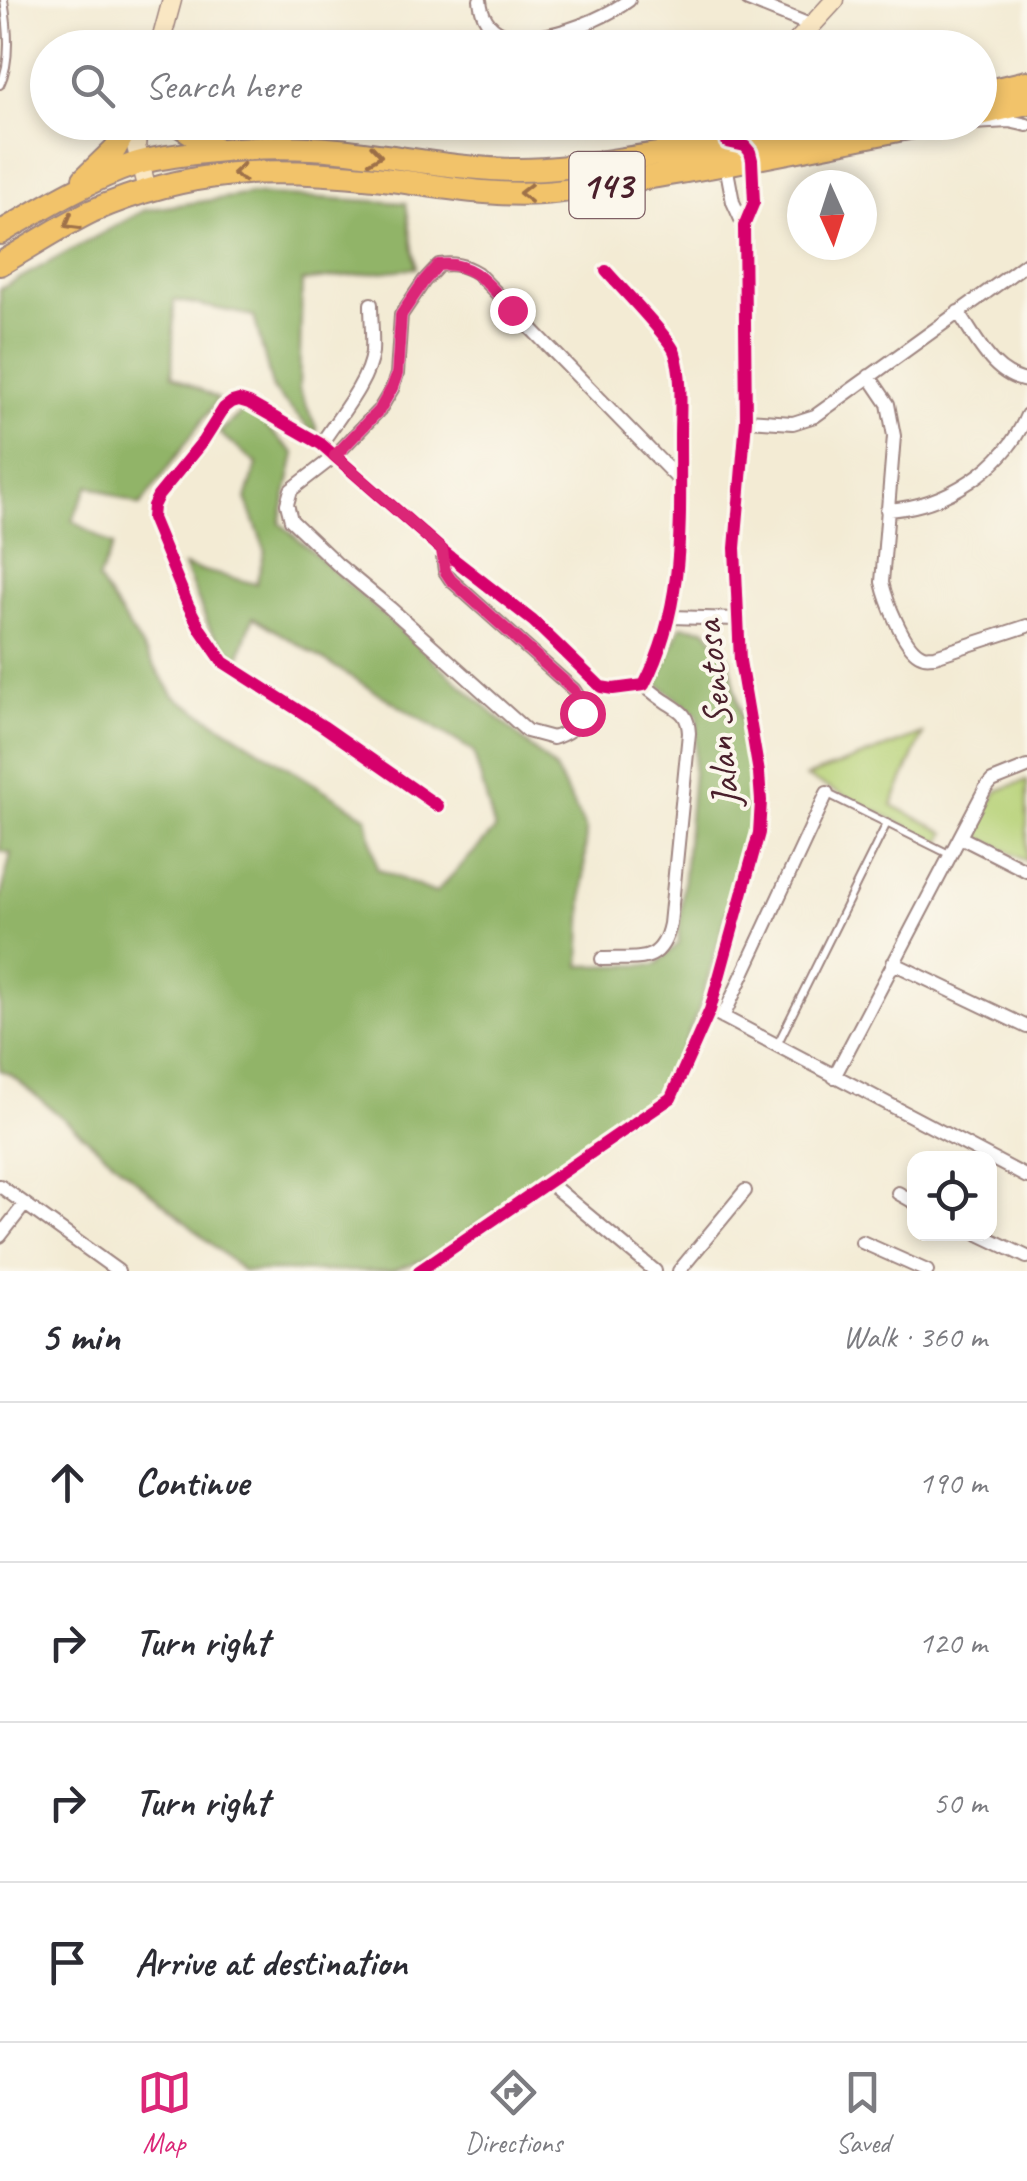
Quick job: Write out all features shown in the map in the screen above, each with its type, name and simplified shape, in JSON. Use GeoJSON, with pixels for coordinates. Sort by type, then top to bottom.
{"type":"FeatureCollection","features":[{"type":"Feature","properties":{"kind":"highway"},"geometry":{"type":"LineString","coordinates":[[997,90],[1027,82]]}},
{"type":"Feature","properties":{"kind":"highway"},"geometry":{"type":"LineString","coordinates":[[997,110],[1027,103]]}},
{"type":"Feature","properties":{"kind":"highway"},"geometry":{"type":"LineString","coordinates":[[66,194],[120,140]]}},
{"type":"Feature","properties":{"kind":"highway"},"geometry":{"type":"LineString","coordinates":[[202,140],[218,150]]}},
{"type":"Feature","properties":{"kind":"highway","name":"143"},"geometry":{"type":"LineString","coordinates":[[0,234],[66,194],[140,162],[218,150],[336,150],[469,168],[519,170],[751,140]]}},
{"type":"Feature","properties":{"kind":"highway","name":"143"},"geometry":{"type":"LineString","coordinates":[[0,264],[90,212],[147,190],[204,176],[271,171],[349,175],[487,192],[538,194],[580,190],[722,143]]}},
{"type":"Feature","properties":{"kind":"main road"},"geometry":{"type":"LineString","coordinates":[[164,30],[172,0]]}},
{"type":"Feature","properties":{"kind":"main road"},"geometry":{"type":"LineString","coordinates":[[806,30],[835,0]]}},
{"type":"Feature","properties":{"kind":"main road"},"geometry":{"type":"LineString","coordinates":[[136,140],[147,190]]}},
{"type":"Feature","properties":{"kind":"street"},"geometry":{"type":"LineString","coordinates":[[480,0],[480,10],[496,30]]}},
{"type":"Feature","properties":{"kind":"street"},"geometry":{"type":"LineString","coordinates":[[562,30],[604,16],[629,0]]}},
{"type":"Feature","properties":{"kind":"street"},"geometry":{"type":"LineString","coordinates":[[748,0],[810,25]]}},
{"type":"Feature","properties":{"kind":"street"},"geometry":{"type":"LineString","coordinates":[[997,121],[1027,125]]}},
{"type":"Feature","properties":{"kind":"street","name":"Jalan Sentosa"},"geometry":{"type":"LineString","coordinates":[[419,1271],[671,1098],[710,1010],[759,833],[760,817],[760,773],[740,661],[734,548],[746,420],[744,226],[754,202],[751,140]]}},
{"type":"Feature","properties":{"kind":"street","name":"Jalan Sentosa"},"geometry":{"type":"LineString","coordinates":[[722,143],[733,202],[744,226]]}},
{"type":"Feature","properties":{"kind":"street"},"geometry":{"type":"LineString","coordinates":[[442,550],[445,571],[451,580],[574,690],[582,713],[574,728],[553,738],[527,731],[291,520],[287,504],[291,490],[335,456],[380,409],[397,374],[401,315],[438,265],[451,263],[477,272],[680,481]]}},
{"type":"Feature","properties":{"kind":"street"},"geometry":{"type":"LineString","coordinates":[[746,420],[793,423],[815,416],[1027,264]]}},
{"type":"Feature","properties":{"kind":"street"},"geometry":{"type":"LineString","coordinates":[[606,271],[674,350],[680,384],[680,546],[671,618],[644,685]]}},
{"type":"Feature","properties":{"kind":"street"},"geometry":{"type":"LineString","coordinates":[[321,444],[370,364],[371,304]]}},
{"type":"Feature","properties":{"kind":"street"},"geometry":{"type":"LineString","coordinates":[[958,312],[997,366],[1006,375],[1027,381]]}},
{"type":"Feature","properties":{"kind":"street"},"geometry":{"type":"LineString","coordinates":[[869,376],[888,404],[894,436],[882,582],[909,645],[925,656],[935,656],[1027,626]]}},
{"type":"Feature","properties":{"kind":"street"},"geometry":{"type":"LineString","coordinates":[[438,806],[223,662],[200,630],[152,518],[153,506],[232,402],[249,402],[321,444],[442,550],[532,621],[601,687],[644,685],[688,719],[667,938],[653,956],[602,959]]}},
{"type":"Feature","properties":{"kind":"street"},"geometry":{"type":"LineString","coordinates":[[888,510],[926,502],[970,482],[1010,445],[1027,415]]}},
{"type":"Feature","properties":{"kind":"street"},"geometry":{"type":"LineString","coordinates":[[671,618],[737,618]]}},
{"type":"Feature","properties":{"kind":"street"},"geometry":{"type":"LineString","coordinates":[[834,1077],[992,781],[1027,768]]}},
{"type":"Feature","properties":{"kind":"street"},"geometry":{"type":"LineString","coordinates":[[723,1018],[827,794]]}},
{"type":"Feature","properties":{"kind":"street"},"geometry":{"type":"LineString","coordinates":[[960,837],[1027,871]]}},
{"type":"Feature","properties":{"kind":"street"},"geometry":{"type":"LineString","coordinates":[[893,963],[1027,1028]]}},
{"type":"Feature","properties":{"kind":"street"},"geometry":{"type":"LineString","coordinates":[[710,1010],[1027,1177]]}},
{"type":"Feature","properties":{"kind":"street"},"geometry":{"type":"LineString","coordinates":[[548,1182],[654,1271]]}},
{"type":"Feature","properties":{"kind":"street"},"geometry":{"type":"LineString","coordinates":[[0,1186],[116,1271]]}},
{"type":"Feature","properties":{"kind":"street"},"geometry":{"type":"LineString","coordinates":[[679,1271],[745,1191]]}},
{"type":"Feature","properties":{"kind":"street"},"geometry":{"type":"LineString","coordinates":[[898,1193],[907,1198]]}},
{"type":"Feature","properties":{"kind":"street"},"geometry":{"type":"LineString","coordinates":[[0,1236],[25,1204]]}},
{"type":"Feature","properties":{"kind":"street"},"geometry":{"type":"LineString","coordinates":[[994,1241],[1027,1257]]}},
{"type":"Feature","properties":{"kind":"street"},"geometry":{"type":"LineString","coordinates":[[862,1242],[927,1271]]}},
{"type":"Feature","properties":{"kind":"lane"},"geometry":{"type":"LineString","coordinates":[[0,85],[7,54],[4,0]]}},
{"type":"Feature","properties":{"kind":"lane"},"geometry":{"type":"LineString","coordinates":[[827,794],[951,855]]}},
{"type":"Feature","properties":{"kind":"lane"},"geometry":{"type":"LineString","coordinates":[[776,1046],[887,823]]}},
{"type":"Feature","properties":{"kind":"green space"},"geometry":{"type":"Polygon","coordinates":[[[251,194],[406,203],[416,268],[302,281],[299,389],[316,432],[273,390],[254,316],[174,300],[172,375],[218,399],[140,506],[89,485],[72,520],[113,546],[98,580],[174,696],[367,817],[377,869],[435,893],[495,830],[473,751],[253,617],[238,661],[210,629],[184,566],[256,584],[265,550],[246,499],[257,464],[219,433],[246,408],[295,454],[280,523],[555,769],[586,830],[580,966],[656,965],[678,944],[698,716],[657,683],[681,626],[706,629],[729,658],[752,771],[751,830],[699,1009],[663,1091],[432,1257],[390,1271],[243,1271],[11,1075],[0,1070],[0,901],[11,853],[0,851],[0,289],[145,210],[251,194]]]}},
{"type":"Feature","properties":{"kind":"green space"},"geometry":{"type":"Polygon","coordinates":[[[923,734],[892,805],[946,833],[941,843],[806,777],[923,734]]]}},
{"type":"Feature","properties":{"kind":"green space"},"geometry":{"type":"Polygon","coordinates":[[[1027,780],[1027,861],[973,834],[997,791],[1027,780]]]}},
{"type":"Feature","properties":{"kind":"cycle path"},"geometry":{"type":"LineString","coordinates":[[419,1271],[671,1098],[710,1010],[759,833],[759,773],[740,661],[735,548],[746,420],[744,226],[754,202],[750,152],[745,146],[727,142]]}},
{"type":"Feature","properties":{"kind":"cycle path"},"geometry":{"type":"LineString","coordinates":[[438,806],[223,662],[188,605],[152,518],[153,506],[224,408],[239,400],[249,403],[321,444],[442,550],[533,621],[601,687],[644,685],[667,625],[677,564],[679,373],[671,346],[606,271]]}},
{"type":"Feature","properties":{"kind":"route"},"geometry":{"type":"LineString","coordinates":[[512,310],[477,272],[451,263],[438,265],[401,315],[397,374],[392,388],[380,409],[335,456],[442,550],[445,571],[451,580],[574,690],[582,713]]}}]}
